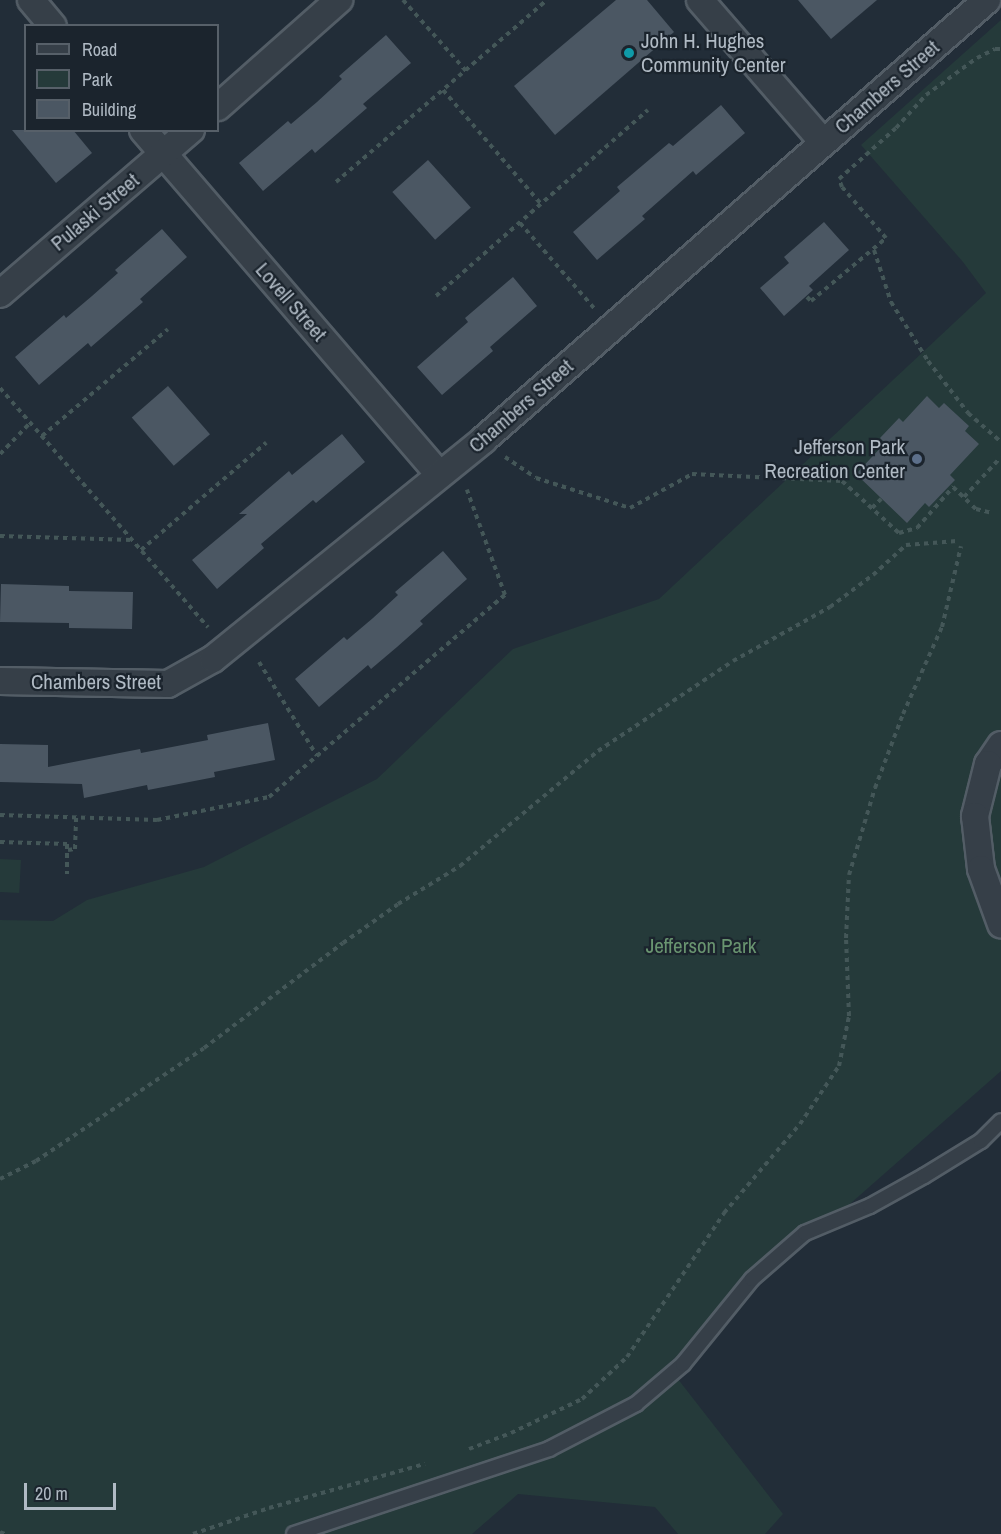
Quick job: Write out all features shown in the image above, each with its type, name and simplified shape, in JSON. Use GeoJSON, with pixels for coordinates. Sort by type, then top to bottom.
{"type":"FeatureCollection","features":[{"type":"Feature","properties":{"kind":"street"},"geometry":{"type":"LineString","coordinates":[[31,0],[51,24]]}},
{"type":"Feature","properties":{"kind":"street"},"geometry":{"type":"LineString","coordinates":[[219,106],[339,0]]}},
{"type":"Feature","properties":{"kind":"street"},"geometry":{"type":"LineString","coordinates":[[700,0],[824,142]]}},
{"type":"Feature","properties":{"kind":"street","name":"Chambers Street"},"geometry":{"type":"LineString","coordinates":[[0,681],[168,684],[213,659],[483,440],[987,0]]}},
{"type":"Feature","properties":{"kind":"street","name":"Lovell Street"},"geometry":{"type":"LineString","coordinates":[[145,132],[439,474]]}},
{"type":"Feature","properties":{"kind":"street","name":"Pulaski Street"},"geometry":{"type":"LineString","coordinates":[[0,294],[188,132]]}},
{"type":"Feature","properties":{"kind":"street"},"geometry":{"type":"LineString","coordinates":[[1001,746],[988,764],[975,816],[981,869],[1001,924]]}},
{"type":"Feature","properties":{"kind":"lane"},"geometry":{"type":"LineString","coordinates":[[294,1534],[549,1449],[636,1404],[683,1364],[752,1279],[805,1233],[870,1206],[924,1176],[981,1142],[1001,1121]]}},
{"type":"Feature","properties":{"kind":"path"},"geometry":{"type":"LineString","coordinates":[[403,0],[466,71]]}},
{"type":"Feature","properties":{"kind":"path"},"geometry":{"type":"LineString","coordinates":[[336,182],[547,0]]}},
{"type":"Feature","properties":{"kind":"path"},"geometry":{"type":"LineString","coordinates":[[807,297],[811,301],[886,238],[842,187],[838,179],[896,128],[926,95],[977,58],[1001,48]]}},
{"type":"Feature","properties":{"kind":"path"},"geometry":{"type":"LineString","coordinates":[[443,90],[541,204]]}},
{"type":"Feature","properties":{"kind":"path"},"geometry":{"type":"LineString","coordinates":[[436,297],[648,111]]}},
{"type":"Feature","properties":{"kind":"path"},"geometry":{"type":"LineString","coordinates":[[520,222],[594,308]]}},
{"type":"Feature","properties":{"kind":"path"},"geometry":{"type":"LineString","coordinates":[[874,250],[891,302],[928,361],[968,413],[1001,442]]}},
{"type":"Feature","properties":{"kind":"path"},"geometry":{"type":"LineString","coordinates":[[42,436],[168,329]]}},
{"type":"Feature","properties":{"kind":"path"},"geometry":{"type":"LineString","coordinates":[[0,388],[215,634]]}},
{"type":"Feature","properties":{"kind":"path"},"geometry":{"type":"LineString","coordinates":[[0,454],[31,422]]}},
{"type":"Feature","properties":{"kind":"path"},"geometry":{"type":"LineString","coordinates":[[141,550],[266,443]]}},
{"type":"Feature","properties":{"kind":"path"},"geometry":{"type":"LineString","coordinates":[[499,454],[536,478],[630,508],[692,474],[842,481],[899,533],[917,528],[953,487],[976,509],[992,513]]}},
{"type":"Feature","properties":{"kind":"path"},"geometry":{"type":"LineString","coordinates":[[964,497],[1001,457]]}},
{"type":"Feature","properties":{"kind":"path"},"geometry":{"type":"LineString","coordinates":[[0,815],[157,820],[269,797],[505,595],[464,484]]}},
{"type":"Feature","properties":{"kind":"path"},"geometry":{"type":"LineString","coordinates":[[872,508],[881,499]]}},
{"type":"Feature","properties":{"kind":"path"},"geometry":{"type":"LineString","coordinates":[[0,536],[133,540]]}},
{"type":"Feature","properties":{"kind":"path"},"geometry":{"type":"LineString","coordinates":[[0,1179],[36,1161],[204,1048],[352,937],[460,866],[598,751],[733,660],[830,608],[873,575],[906,545],[957,541]]}},
{"type":"Feature","properties":{"kind":"path"},"geometry":{"type":"LineString","coordinates":[[466,1450],[511,1433],[582,1399],[627,1357],[724,1213],[800,1124],[839,1066],[849,1016],[846,938],[849,875],[875,788],[903,714],[942,627],[962,546]]}},
{"type":"Feature","properties":{"kind":"path"},"geometry":{"type":"LineString","coordinates":[[259,662],[317,756]]}},
{"type":"Feature","properties":{"kind":"path"},"geometry":{"type":"LineString","coordinates":[[68,850],[75,849],[76,818]]}},
{"type":"Feature","properties":{"kind":"path"},"geometry":{"type":"LineString","coordinates":[[0,842],[68,844],[67,874]]}},
{"type":"Feature","properties":{"kind":"path"},"geometry":{"type":"LineString","coordinates":[[193,1534],[269,1508],[433,1462]]}},
{"type":"Feature","properties":{"kind":"path"},"geometry":{"type":"LineString","coordinates":[[0,1532],[5,1534]]}},
{"type":"Feature","properties":{"kind":"green space","name":"Jefferson Park"},"geometry":{"type":"Polygon","coordinates":[[[1001,20],[1001,1071],[667,1365],[783,1514],[765,1534],[678,1534],[655,1507],[518,1494],[472,1534],[0,1534],[0,920],[53,921],[87,900],[204,867],[377,779],[513,649],[659,599],[986,293],[963,262],[861,145],[1001,20]]]}},
{"type":"Feature","properties":{"kind":"green space"},"geometry":{"type":"Polygon","coordinates":[[[0,859],[21,860],[19,893],[0,892],[0,859]]]}},
{"type":"Feature","properties":{"kind":"building"},"geometry":{"type":"Polygon","coordinates":[[[616,0],[647,0],[674,32],[555,135],[514,86],[616,0]]]}},
{"type":"Feature","properties":{"kind":"building"},"geometry":{"type":"Polygon","coordinates":[[[798,0],[877,0],[831,39],[798,0]]]}},
{"type":"Feature","properties":{"kind":"building"},"geometry":{"type":"Polygon","coordinates":[[[386,35],[411,63],[363,104],[367,108],[315,153],[312,149],[263,191],[239,163],[288,121],[291,124],[317,102],[342,79],[339,76],[386,35]]]}},
{"type":"Feature","properties":{"kind":"building"},"geometry":{"type":"Polygon","coordinates":[[[721,105],[745,133],[696,175],[693,171],[642,216],[645,219],[597,260],[573,232],[620,191],[617,187],[669,143],[673,146],[721,105]]]}},
{"type":"Feature","properties":{"kind":"building"},"geometry":{"type":"Polygon","coordinates":[[[12,130],[75,132],[92,153],[56,183],[12,130]]]}},
{"type":"Feature","properties":{"kind":"building"},"geometry":{"type":"Polygon","coordinates":[[[428,160],[471,208],[435,240],[392,192],[428,160]]]}},
{"type":"Feature","properties":{"kind":"building"},"geometry":{"type":"Polygon","coordinates":[[[824,222],[849,250],[809,286],[813,290],[784,316],[760,288],[789,263],[784,257],[824,222]]]}},
{"type":"Feature","properties":{"kind":"building"},"geometry":{"type":"Polygon","coordinates":[[[162,229],[187,257],[140,299],[143,302],[91,347],[88,343],[39,385],[15,357],[64,315],[66,318],[92,296],[118,273],[115,270],[162,229]]]}},
{"type":"Feature","properties":{"kind":"building"},"geometry":{"type":"Polygon","coordinates":[[[513,277],[537,306],[490,347],[493,351],[442,395],[417,367],[468,322],[465,318],[513,277]]]}},
{"type":"Feature","properties":{"kind":"building"},"geometry":{"type":"Polygon","coordinates":[[[168,386],[210,434],[174,466],[132,417],[168,386]]]}},
{"type":"Feature","properties":{"kind":"building","name":"Jefferson Park Recreation Center"},"geometry":{"type":"Polygon","coordinates":[[[927,396],[939,408],[944,403],[969,426],[965,431],[979,444],[950,475],[955,480],[929,507],[925,503],[907,523],[856,474],[885,443],[880,438],[899,418],[903,422],[927,396]]]}},
{"type":"Feature","properties":{"kind":"building"},"geometry":{"type":"Polygon","coordinates":[[[342,434],[365,462],[316,503],[313,500],[261,544],[264,548],[217,589],[192,560],[247,514],[239,514],[289,471],[292,475],[342,434]]]}},
{"type":"Feature","properties":{"kind":"building"},"geometry":{"type":"Polygon","coordinates":[[[443,551],[467,579],[420,621],[423,624],[397,647],[371,669],[368,665],[319,707],[295,679],[344,637],[347,640],[373,618],[398,595],[395,592],[443,551]]]}},
{"type":"Feature","properties":{"kind":"building"},"geometry":{"type":"Polygon","coordinates":[[[1,584],[69,586],[69,591],[133,592],[132,629],[69,628],[69,623],[0,622],[1,584]]]}},
{"type":"Feature","properties":{"kind":"building"},"geometry":{"type":"Polygon","coordinates":[[[268,723],[275,760],[214,772],[215,777],[148,790],[147,785],[84,798],[82,784],[0,782],[0,744],[48,745],[48,767],[140,749],[141,753],[208,740],[207,735],[268,723]]]}},
{"type":"Feature","properties":{"kind":"place","name":"John H. Hughes Community Center"},"geometry":{"type":"Point","coordinates":[629,53]}},
{"type":"Feature","properties":{"kind":"place","name":"Jefferson Park Recreation Center"},"geometry":{"type":"Point","coordinates":[917,459]}}]}
